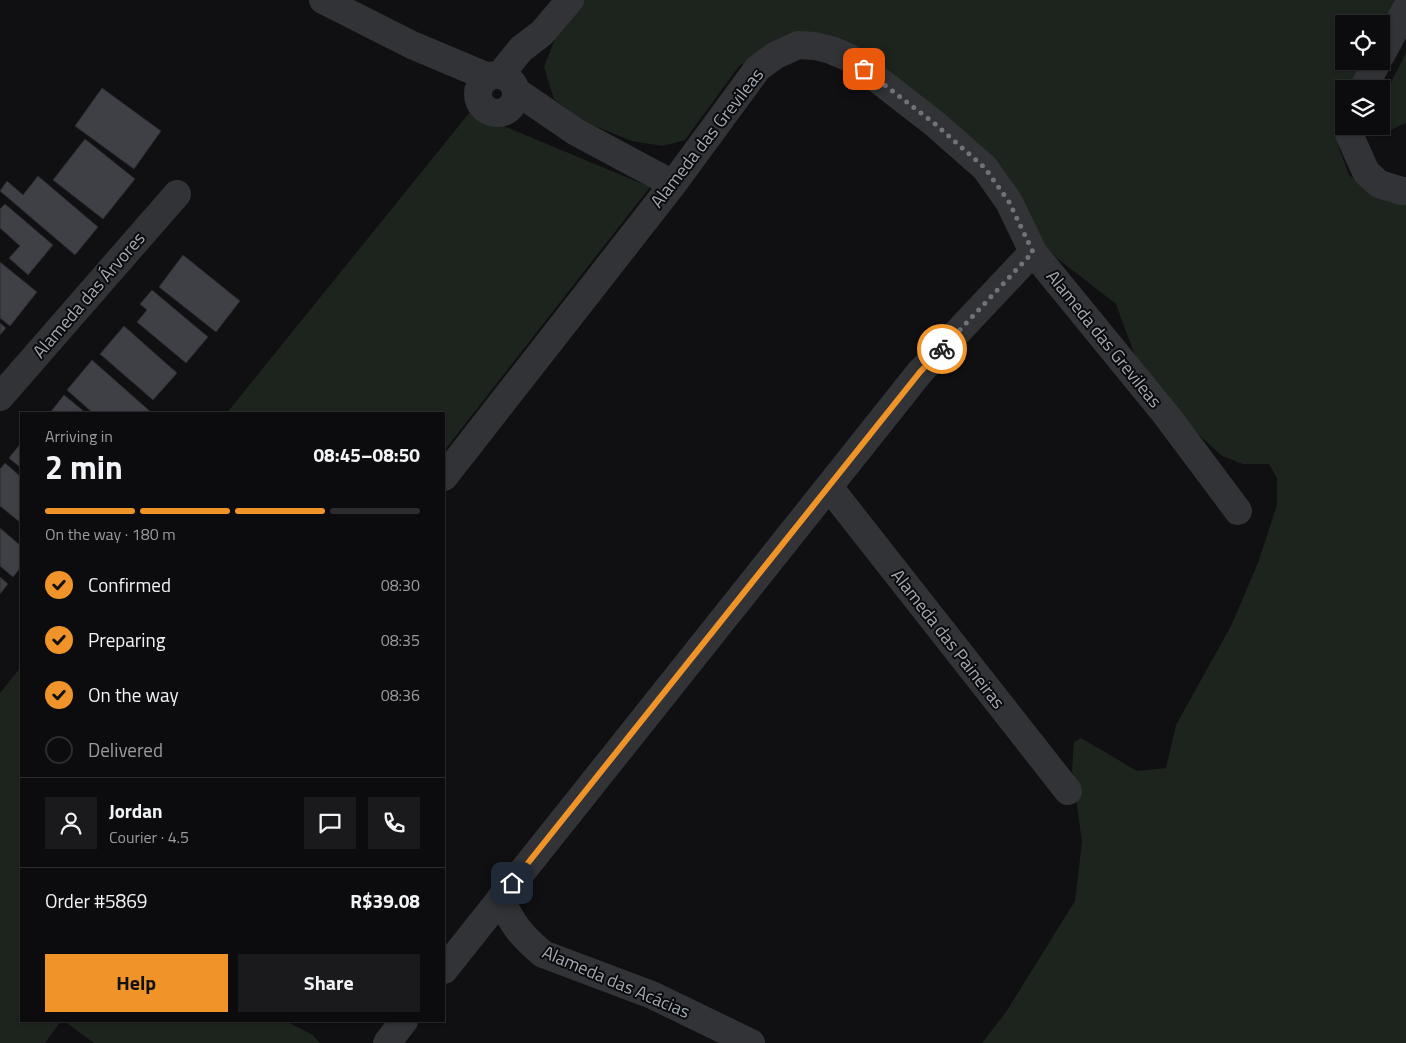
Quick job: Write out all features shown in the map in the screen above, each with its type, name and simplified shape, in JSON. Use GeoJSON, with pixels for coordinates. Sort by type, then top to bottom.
{"type":"FeatureCollection","features":[{"type":"Feature","properties":{"kind":"street"},"geometry":{"type":"LineString","coordinates":[[323,0],[412,45],[444,73],[500,89],[673,184]]}},
{"type":"Feature","properties":{"kind":"street"},"geometry":{"type":"LineString","coordinates":[[500,89],[521,49],[542,33],[570,0]]}},
{"type":"Feature","properties":{"kind":"street"},"geometry":{"type":"LineString","coordinates":[[1390,39],[1406,10]]}},
{"type":"Feature","properties":{"kind":"street","name":"Alameda das Grevileas"},"geometry":{"type":"LineString","coordinates":[[445,476],[673,184],[758,68],[776,55],[798,45],[815,46],[850,58],[935,124],[985,168],[1009,202],[1033,252],[1166,416],[1238,511]]}},
{"type":"Feature","properties":{"kind":"street"},"geometry":{"type":"LineString","coordinates":[[1349,135],[1366,172],[1379,184],[1406,191]]}},
{"type":"Feature","properties":{"kind":"street","name":"Alameda das Árvores"},"geometry":{"type":"LineString","coordinates":[[0,397],[177,194]]}},
{"type":"Feature","properties":{"kind":"street"},"geometry":{"type":"LineString","coordinates":[[445,969],[920,372],[1033,252]]}},
{"type":"Feature","properties":{"kind":"street","name":"Alameda das Paineiras"},"geometry":{"type":"LineString","coordinates":[[829,487],[1068,792]]}},
{"type":"Feature","properties":{"kind":"street","name":"Alameda das Acácias"},"geometry":{"type":"LineString","coordinates":[[500,899],[513,924],[543,954],[652,995],[751,1043]]}},
{"type":"Feature","properties":{"kind":"street"},"geometry":{"type":"LineString","coordinates":[[387,1043],[403,1022]]}},
{"type":"Feature","properties":{"kind":"shaded area"},"geometry":{"type":"Polygon","coordinates":[[[577,0],[1406,0],[1390,31],[1390,15],[1335,15],[1335,70],[1367,70],[1361,80],[1335,80],[1335,135],[1338,135],[1338,145],[1349,175],[1381,199],[1406,201],[1406,1043],[982,1043],[1006,1012],[1075,901],[1082,842],[1072,770],[1074,742],[1081,738],[1137,771],[1166,768],[1176,725],[1231,626],[1258,563],[1277,505],[1277,478],[1269,464],[1243,464],[1222,456],[1174,412],[1138,364],[1116,304],[1058,259],[1017,218],[919,98],[800,44],[756,56],[739,66],[685,140],[663,146],[632,141],[582,121],[554,99],[544,67],[564,16],[577,0]]]}},
{"type":"Feature","properties":{"kind":"shaded area"},"geometry":{"type":"Polygon","coordinates":[[[1406,53],[1406,123],[1390,130],[1390,84],[1406,53]]]}},
{"type":"Feature","properties":{"kind":"shaded area"},"geometry":{"type":"Polygon","coordinates":[[[470,112],[650,187],[445,450],[445,412],[228,412],[470,112]]]}},
{"type":"Feature","properties":{"kind":"shaded area"},"geometry":{"type":"Polygon","coordinates":[[[20,668],[20,1022],[60,1022],[45,1043],[0,1043],[0,693],[20,668]]]}},
{"type":"Feature","properties":{"kind":"shaded area"},"geometry":{"type":"Polygon","coordinates":[[[65,1022],[287,1022],[313,1035],[320,1043],[94,1043],[65,1022]]]}},
{"type":"Feature","properties":{"kind":"building"},"geometry":{"type":"Polygon","coordinates":[[[102,88],[161,131],[134,169],[75,126],[102,88]]]}},
{"type":"Feature","properties":{"kind":"building"},"geometry":{"type":"Polygon","coordinates":[[[85,139],[135,179],[103,219],[53,180],[85,139]]]}},
{"type":"Feature","properties":{"kind":"building"},"geometry":{"type":"Polygon","coordinates":[[[38,176],[98,227],[75,255],[0,191],[7,181],[23,195],[38,176]]]}},
{"type":"Feature","properties":{"kind":"building"},"geometry":{"type":"Polygon","coordinates":[[[5,204],[53,245],[28,275],[9,258],[20,246],[0,228],[0,209],[5,204]]]}},
{"type":"Feature","properties":{"kind":"building"},"geometry":{"type":"Polygon","coordinates":[[[183,255],[240,301],[216,332],[159,287],[183,255]]]}},
{"type":"Feature","properties":{"kind":"building"},"geometry":{"type":"Polygon","coordinates":[[[0,262],[37,292],[10,326],[0,318],[0,262]]]}},
{"type":"Feature","properties":{"kind":"building"},"geometry":{"type":"Polygon","coordinates":[[[152,290],[208,337],[186,363],[137,322],[147,310],[140,304],[152,290]]]}},
{"type":"Feature","properties":{"kind":"building"},"geometry":{"type":"Polygon","coordinates":[[[0,323],[6,328],[0,335],[0,323]]]}},
{"type":"Feature","properties":{"kind":"building"},"geometry":{"type":"Polygon","coordinates":[[[124,326],[177,373],[153,400],[100,354],[124,326]]]}},
{"type":"Feature","properties":{"kind":"building"},"geometry":{"type":"Polygon","coordinates":[[[92,360],[151,412],[92,412],[67,390],[92,360]]]}},
{"type":"Feature","properties":{"kind":"building"},"geometry":{"type":"Polygon","coordinates":[[[64,395],[85,412],[51,412],[64,395]]]}},
{"type":"Feature","properties":{"kind":"building"},"geometry":{"type":"Polygon","coordinates":[[[20,444],[20,467],[9,458],[20,444]]]}},
{"type":"Feature","properties":{"kind":"building"},"geometry":{"type":"Polygon","coordinates":[[[5,463],[20,476],[20,522],[0,506],[0,469],[5,463]]]}},
{"type":"Feature","properties":{"kind":"building"},"geometry":{"type":"Polygon","coordinates":[[[0,528],[20,545],[20,568],[13,577],[0,566],[0,528]]]}},
{"type":"Feature","properties":{"kind":"building"},"geometry":{"type":"Polygon","coordinates":[[[0,577],[8,584],[0,594],[0,577]]]}},
{"type":"Feature","properties":{"kind":"way so far"},"geometry":{"type":"LineString","coordinates":[[864,69],[935,124],[985,168],[1009,202],[1033,252],[942,349]]}},
{"type":"Feature","properties":{"kind":"route"},"geometry":{"type":"LineString","coordinates":[[512,883],[920,372],[942,349]]}}]}
